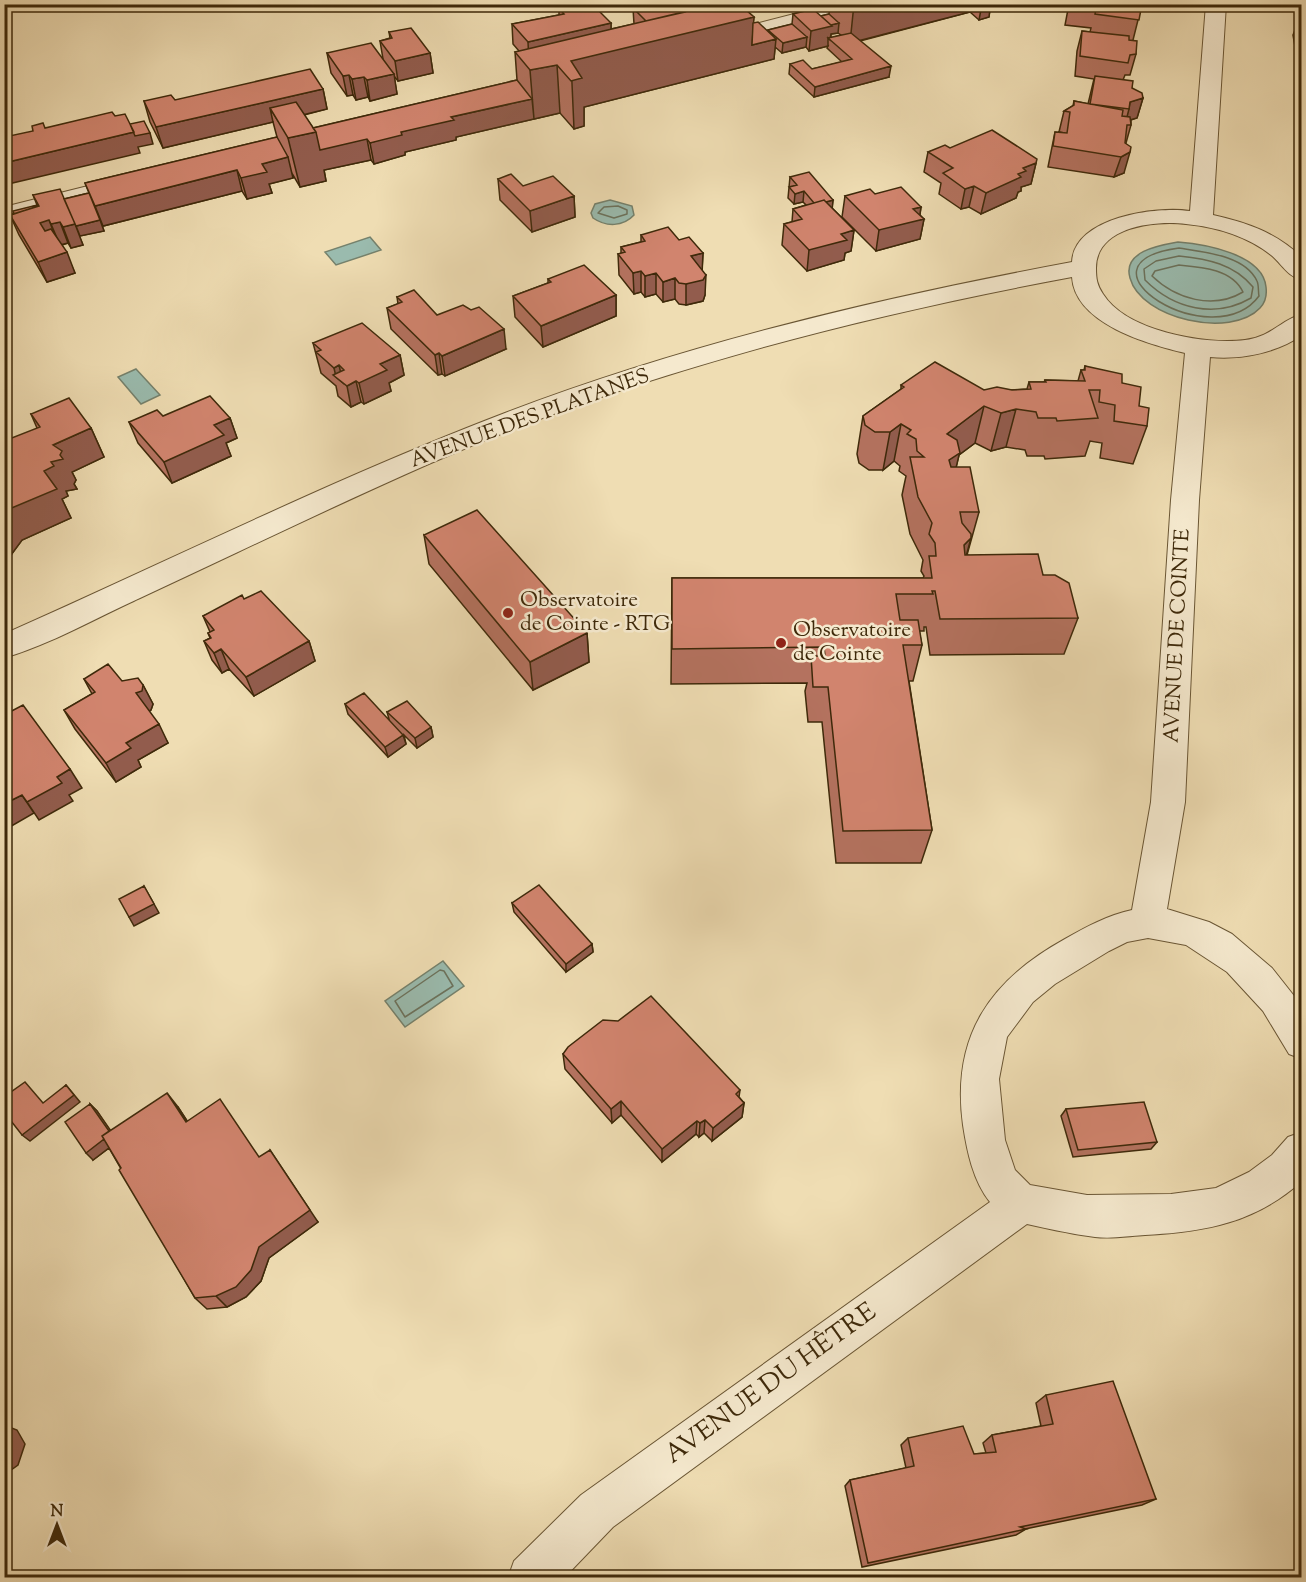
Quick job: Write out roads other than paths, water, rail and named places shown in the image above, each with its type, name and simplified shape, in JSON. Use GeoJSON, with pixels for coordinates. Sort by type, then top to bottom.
{"type":"FeatureCollection","features":[{"type":"Feature","properties":{"kind":"street"},"geometry":{"type":"LineString","coordinates":[[699,44],[858,4]]}},
{"type":"Feature","properties":{"kind":"street"},"geometry":{"type":"LineString","coordinates":[[1201,219],[1216,4]]}},
{"type":"Feature","properties":{"kind":"street"},"geometry":{"type":"LineString","coordinates":[[4,214],[131,183]]}},
{"type":"Feature","properties":{"kind":"street"},"geometry":{"type":"LineString","coordinates":[[1302,273],[1294,262],[1275,246],[1250,232],[1201,219],[1154,217],[1125,223],[1102,234],[1087,249],[1082,268],[1087,289],[1103,309],[1129,327],[1161,340],[1198,349],[1235,350],[1267,344],[1291,333],[1302,322]]}},
{"type":"Feature","properties":{"kind":"street"},"geometry":{"type":"LineString","coordinates":[[1275,246],[1302,236]]}},
{"type":"Feature","properties":{"kind":"street","name":"AVENUE DES PLATANES"},"geometry":{"type":"LineString","coordinates":[[4,647],[440,449],[538,412],[681,363],[892,306],[959,290],[1082,268]]}},
{"type":"Feature","properties":{"kind":"street","name":"AVENUE DE COINTE"},"geometry":{"type":"LineString","coordinates":[[1148,923],[1168,802],[1185,500],[1198,349]]}},
{"type":"Feature","properties":{"kind":"street"},"geometry":{"type":"LineString","coordinates":[[1294,1174],[1216,1208],[1173,1214],[1099,1217],[1023,1203],[1002,1188],[990,1162],[981,1117],[982,1058],[990,1029],[1022,987],[1044,970],[1117,929],[1148,923],[1180,927],[1215,943],[1248,968],[1273,994],[1291,1020],[1302,1042]]}},
{"type":"Feature","properties":{"kind":"street","name":"AVENUE DU HÊTRE"},"geometry":{"type":"LineString","coordinates":[[531,1578],[597,1511],[898,1291],[1023,1203]]}},
{"type":"Feature","properties":{"kind":"water"},"geometry":{"type":"Polygon","coordinates":[[[610,200],[632,206],[634,215],[620,224],[603,223],[593,218],[591,213],[595,204],[610,200]]]}},
{"type":"Feature","properties":{"kind":"water"},"geometry":{"type":"Polygon","coordinates":[[[370,237],[381,250],[336,265],[325,252],[370,237]]]}},
{"type":"Feature","properties":{"kind":"water"},"geometry":{"type":"Polygon","coordinates":[[[1178,242],[1216,248],[1255,266],[1266,287],[1266,298],[1262,306],[1247,317],[1229,322],[1209,323],[1168,314],[1151,304],[1138,292],[1130,278],[1129,269],[1132,261],[1145,251],[1178,242]]]}},
{"type":"Feature","properties":{"kind":"water"},"geometry":{"type":"Polygon","coordinates":[[[136,369],[160,395],[141,404],[118,377],[136,369]]]}},
{"type":"Feature","properties":{"kind":"water"},"geometry":{"type":"Polygon","coordinates":[[[443,961],[464,986],[405,1027],[385,1001],[443,961]]]}},
{"type":"Feature","properties":{"kind":"place","name":"Observatoire de Cointe - RTG"},"geometry":{"type":"Point","coordinates":[508,613]}},
{"type":"Feature","properties":{"kind":"place","name":"Observatoire de Cointe"},"geometry":{"type":"Point","coordinates":[781,643]}}]}
